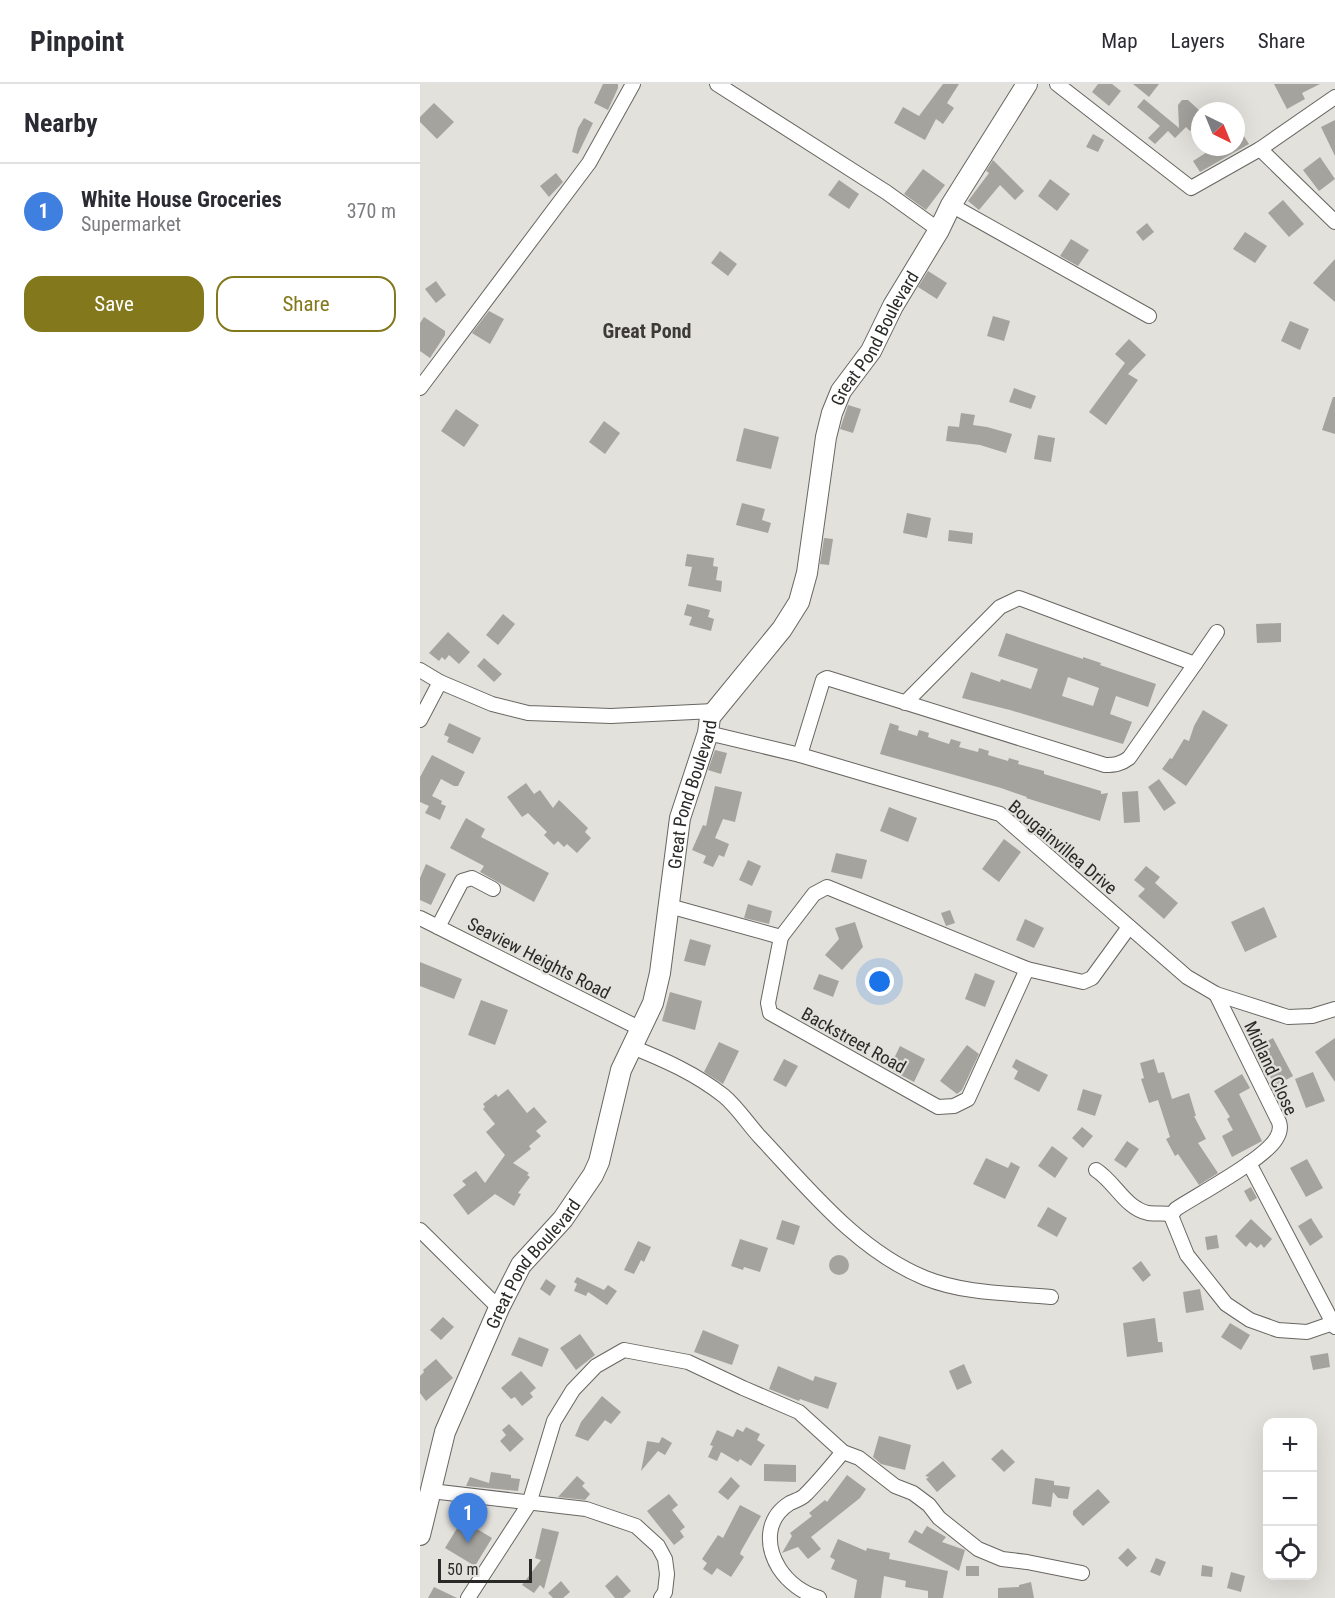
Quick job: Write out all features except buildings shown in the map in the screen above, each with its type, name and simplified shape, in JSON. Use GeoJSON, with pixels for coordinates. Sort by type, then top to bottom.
{"type":"FeatureCollection","features":[{"type":"Feature","properties":{"kind":"street"},"geometry":{"type":"LineString","coordinates":[[420,388],[589,163],[633,84]]}},
{"type":"Feature","properties":{"kind":"street"},"geometry":{"type":"LineString","coordinates":[[717,84],[886,192],[939,230]]}},
{"type":"Feature","properties":{"kind":"street","name":"Great Pond Boulevard"},"geometry":{"type":"LineString","coordinates":[[420,1535],[445,1432],[499,1308],[521,1265],[563,1219],[596,1168],[621,1070],[653,1003],[660,973],[680,818],[708,733],[710,717],[782,629],[799,602],[807,573],[823,455],[832,413],[841,391],[871,351],[893,306],[939,230],[951,205],[1027,84]]}},
{"type":"Feature","properties":{"kind":"street"},"geometry":{"type":"LineString","coordinates":[[1057,84],[1191,188],[1260,149],[1335,97]]}},
{"type":"Feature","properties":{"kind":"street"},"geometry":{"type":"LineString","coordinates":[[1260,149],[1335,222]]}},
{"type":"Feature","properties":{"kind":"street"},"geometry":{"type":"LineString","coordinates":[[951,205],[1149,316]]}},
{"type":"Feature","properties":{"kind":"street"},"geometry":{"type":"LineString","coordinates":[[905,703],[1000,607],[1019,598],[1195,664]]}},
{"type":"Feature","properties":{"kind":"street"},"geometry":{"type":"LineString","coordinates":[[800,755],[823,680],[827,678],[1105,765],[1123,763],[1129,758],[1217,632]]}},
{"type":"Feature","properties":{"kind":"street"},"geometry":{"type":"LineString","coordinates":[[420,670],[440,682],[492,704],[528,713],[611,716],[714,711]]}},
{"type":"Feature","properties":{"kind":"street"},"geometry":{"type":"LineString","coordinates":[[420,720],[440,682]]}},
{"type":"Feature","properties":{"kind":"street","name":"Bougainvillea Drive"},"geometry":{"type":"LineString","coordinates":[[708,733],[800,755],[1000,814],[1186,977],[1216,994],[1288,1017],[1312,1016],[1335,1009]]}},
{"type":"Feature","properties":{"kind":"street"},"geometry":{"type":"LineString","coordinates":[[438,927],[462,881],[472,878],[493,889]]}},
{"type":"Feature","properties":{"kind":"street"},"geometry":{"type":"LineString","coordinates":[[669,906],[781,938],[814,894],[827,888],[1027,969],[1083,982],[1092,978],[1129,927]]}},
{"type":"Feature","properties":{"kind":"street","name":"Seaview Heights Road"},"geometry":{"type":"LineString","coordinates":[[420,918],[641,1029]]}},
{"type":"Feature","properties":{"kind":"street","name":"Backstreet Road"},"geometry":{"type":"LineString","coordinates":[[781,938],[768,1003],[770,1013],[938,1107],[954,1106],[968,1099],[1027,969]]}},
{"type":"Feature","properties":{"kind":"street","name":"Midland Close"},"geometry":{"type":"LineString","coordinates":[[1172,1214],[1176,1209],[1249,1163],[1278,1137],[1281,1129],[1216,994]]}},
{"type":"Feature","properties":{"kind":"street"},"geometry":{"type":"LineString","coordinates":[[632,1047],[701,1079],[726,1098],[825,1206],[876,1252],[926,1278],[966,1290],[1051,1297]]}},
{"type":"Feature","properties":{"kind":"street"},"geometry":{"type":"LineString","coordinates":[[1096,1170],[1106,1176],[1129,1203],[1146,1212],[1172,1214],[1187,1255],[1226,1304],[1250,1320],[1278,1330],[1307,1332],[1334,1325],[1249,1163]]}},
{"type":"Feature","properties":{"kind":"street"},"geometry":{"type":"LineString","coordinates":[[420,1230],[499,1308]]}},
{"type":"Feature","properties":{"kind":"street"},"geometry":{"type":"LineString","coordinates":[[468,1598],[530,1503],[554,1421],[563,1405],[573,1390],[596,1366],[624,1350],[687,1362],[743,1389],[782,1403],[799,1412],[843,1452],[859,1458],[895,1486],[913,1493],[929,1505],[939,1518],[978,1549],[1002,1559],[1082,1573]]}},
{"type":"Feature","properties":{"kind":"street"},"geometry":{"type":"LineString","coordinates":[[819,1598],[811,1596],[791,1583],[783,1573],[770,1547],[770,1533],[775,1518],[789,1504],[804,1497],[843,1452]]}},
{"type":"Feature","properties":{"kind":"street"},"geometry":{"type":"LineString","coordinates":[[431,1491],[586,1509],[636,1526],[658,1546],[666,1559],[665,1592],[661,1598]]}},
{"type":"Feature","properties":{"kind":"place","name":"White House Groceries"},"geometry":{"type":"Point","coordinates":[468,1543]}},
{"type":"Feature","properties":{"kind":"district","name":"Great Pond"},"geometry":{"type":"Point","coordinates":[647,331]}}]}
